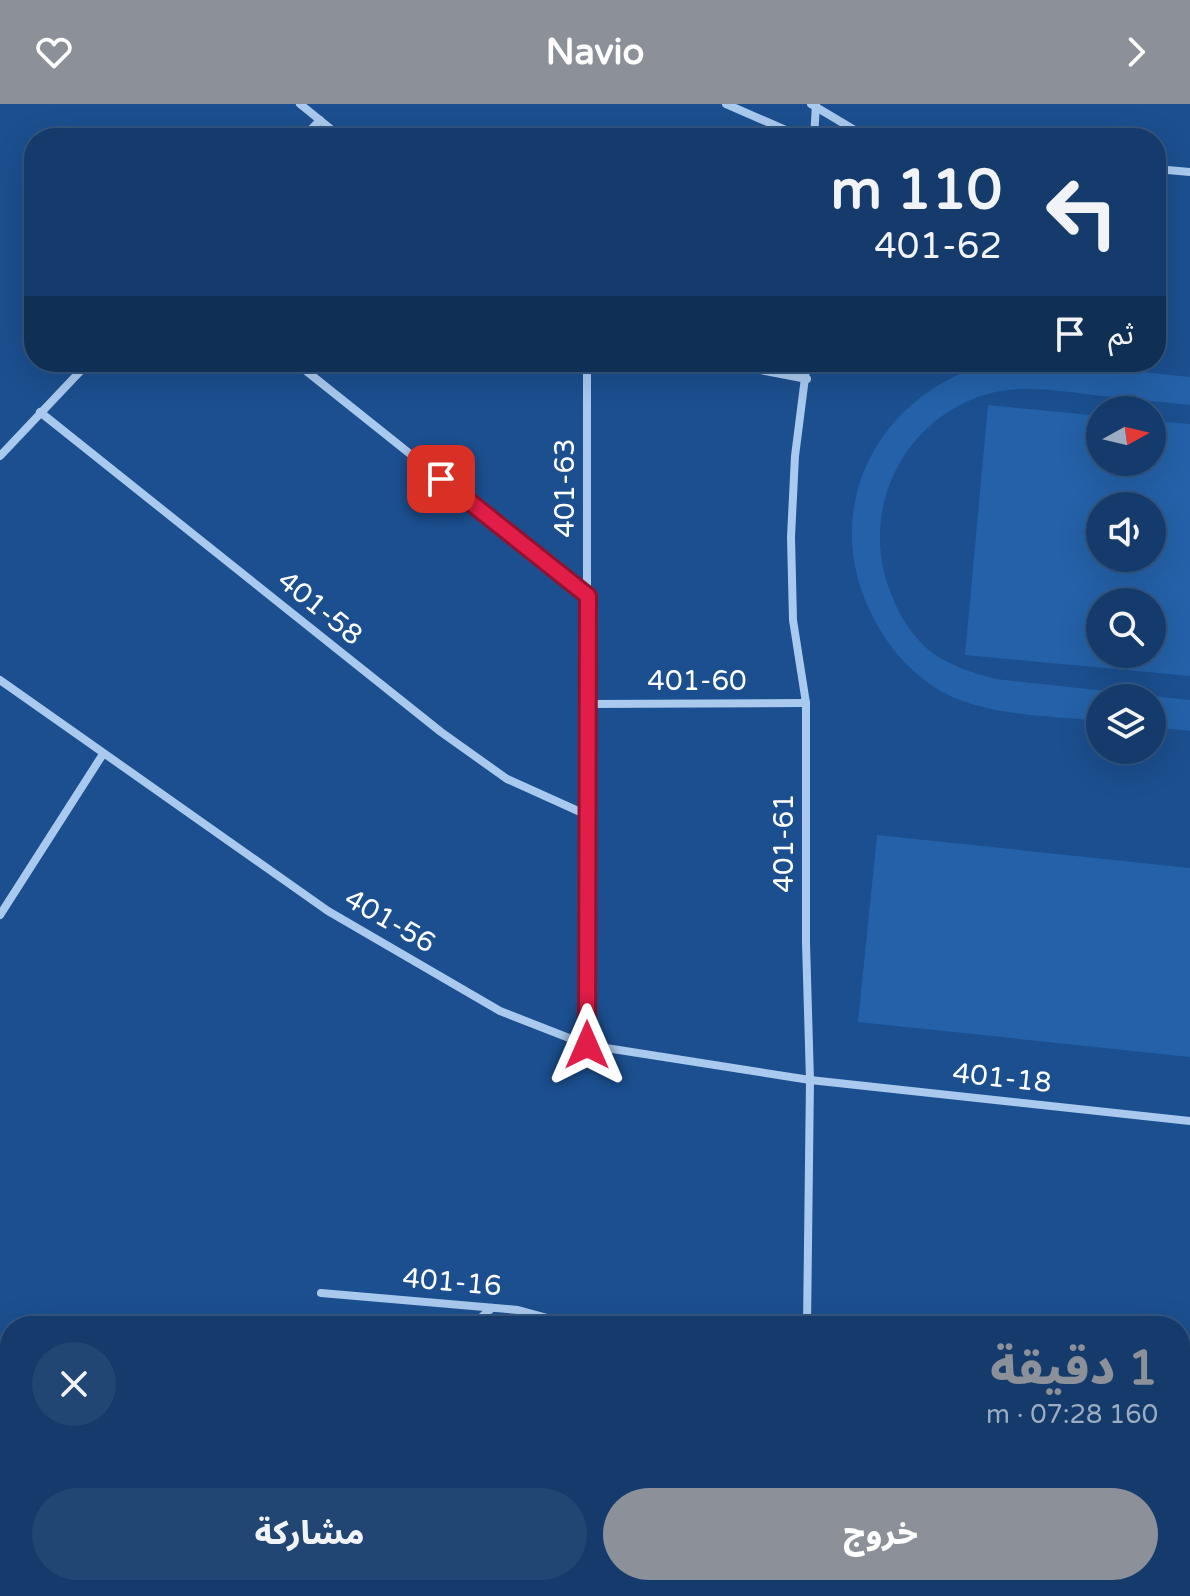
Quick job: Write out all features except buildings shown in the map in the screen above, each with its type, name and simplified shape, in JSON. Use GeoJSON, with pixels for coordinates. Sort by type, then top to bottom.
{"type":"FeatureCollection","features":[{"type":"Feature","properties":{"kind":"street"},"geometry":{"type":"LineString","coordinates":[[300,104],[330,128]]}},
{"type":"Feature","properties":{"kind":"street"},"geometry":{"type":"LineString","coordinates":[[726,104],[781,128]]}},
{"type":"Feature","properties":{"kind":"street"},"geometry":{"type":"LineString","coordinates":[[814,105],[814,128]]}},
{"type":"Feature","properties":{"kind":"street"},"geometry":{"type":"LineString","coordinates":[[814,105],[852,128]]}},
{"type":"Feature","properties":{"kind":"street"},"geometry":{"type":"LineString","coordinates":[[312,128],[320,120]]}},
{"type":"Feature","properties":{"kind":"street"},"geometry":{"type":"LineString","coordinates":[[1166,170],[1190,172]]}},
{"type":"Feature","properties":{"kind":"street"},"geometry":{"type":"LineString","coordinates":[[0,456],[79,372]]}},
{"type":"Feature","properties":{"kind":"street"},"geometry":{"type":"LineString","coordinates":[[308,372],[588,596]]}},
{"type":"Feature","properties":{"kind":"street","name":"401-63"},"geometry":{"type":"LineString","coordinates":[[587,372],[587,1045]]}},
{"type":"Feature","properties":{"kind":"street"},"geometry":{"type":"LineString","coordinates":[[770,372],[807,379]]}},
{"type":"Feature","properties":{"kind":"street","name":"401-61"},"geometry":{"type":"LineString","coordinates":[[807,372],[795,456],[791,537],[793,620],[806,703],[806,943],[810,1080],[807,1316]]}},
{"type":"Feature","properties":{"kind":"street","name":"401-58"},"geometry":{"type":"LineString","coordinates":[[40,412],[441,732],[507,779],[587,815]]}},
{"type":"Feature","properties":{"kind":"street","name":"401-56"},"geometry":{"type":"LineString","coordinates":[[0,680],[328,911],[500,1011],[587,1045],[810,1080]]}},
{"type":"Feature","properties":{"kind":"street","name":"401-60"},"geometry":{"type":"LineString","coordinates":[[587,704],[806,703]]}},
{"type":"Feature","properties":{"kind":"street"},"geometry":{"type":"LineString","coordinates":[[0,915],[103,754]]}},
{"type":"Feature","properties":{"kind":"street","name":"401-18"},"geometry":{"type":"LineString","coordinates":[[810,1080],[1190,1121]]}},
{"type":"Feature","properties":{"kind":"street","name":"401-16"},"geometry":{"type":"LineString","coordinates":[[321,1293],[518,1310],[540,1316]]}},
{"type":"Feature","properties":{"kind":"street"},"geometry":{"type":"LineString","coordinates":[[483,1316],[492,1308]]}},
{"type":"Feature","properties":{"kind":"shaded area"},"geometry":{"type":"Polygon","coordinates":[[[965,372],[1142,372],[1190,377],[1190,405],[1166,402],[1166,396],[1104,396],[1017,389],[973,399],[946,413],[923,432],[891,480],[883,508],[880,537],[883,567],[892,596],[914,635],[934,654],[956,666],[996,679],[1086,689],[1086,720],[1014,713],[952,697],[923,680],[881,632],[869,609],[857,573],[852,538],[855,503],[864,470],[881,440],[903,413],[931,390],[965,372]]]}},
{"type":"Feature","properties":{"kind":"shaded area"},"geometry":{"type":"Polygon","coordinates":[[[988,405],[1086,415],[1086,476],[1166,476],[1166,422],[1190,424],[1190,676],[1104,668],[1166,668],[1166,588],[1086,588],[1086,666],[965,655],[988,405]]]}},
{"type":"Feature","properties":{"kind":"shaded area"},"geometry":{"type":"Polygon","coordinates":[[[1166,697],[1190,700],[1190,731],[1166,728],[1166,697]]]}},
{"type":"Feature","properties":{"kind":"shaded area"},"geometry":{"type":"Polygon","coordinates":[[[877,835],[1190,868],[1190,1057],[858,1022],[877,835]]]}},
{"type":"Feature","properties":{"kind":"route"},"geometry":{"type":"LineString","coordinates":[[441,479],[588,596],[587,1045]]}}]}
